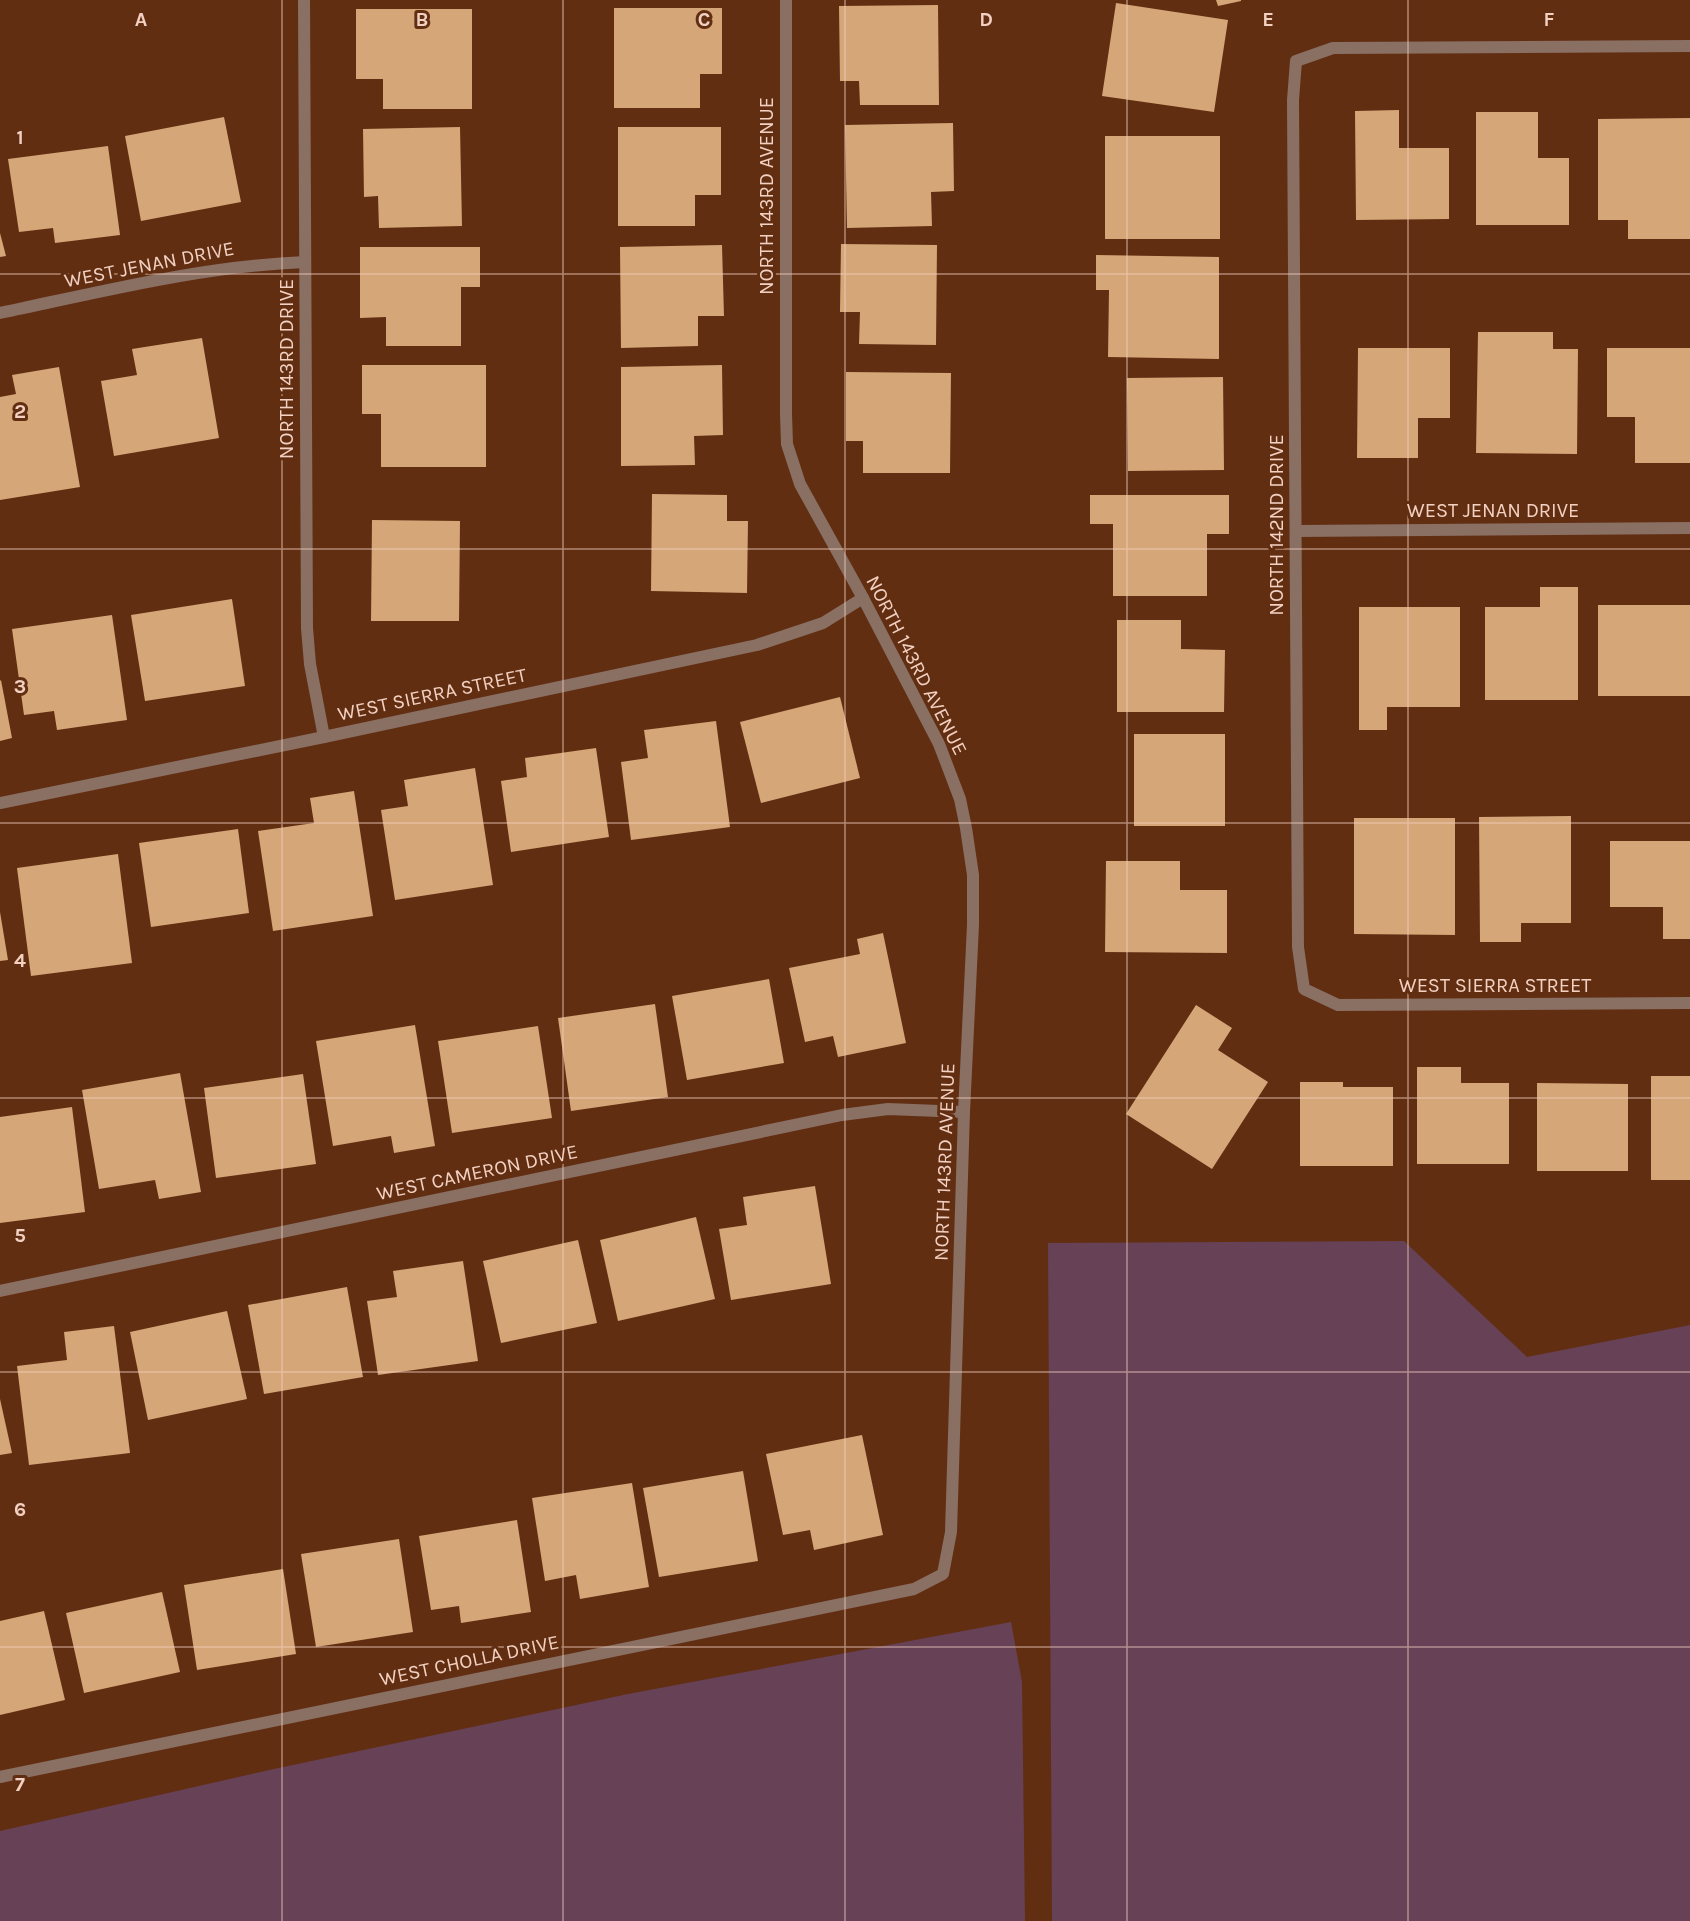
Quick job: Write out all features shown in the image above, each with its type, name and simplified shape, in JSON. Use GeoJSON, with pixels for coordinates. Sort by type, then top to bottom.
{"type":"FeatureCollection","features":[{"type":"Feature","properties":{"kind":"street","name":"NORTH 143RD DRIVE"},"geometry":{"type":"LineString","coordinates":[[304,0],[307,628],[310,664],[324,737]]}},
{"type":"Feature","properties":{"kind":"street","name":"NORTH 143RD AVENUE"},"geometry":{"type":"LineString","coordinates":[[786,0],[787,444],[800,484],[863,598],[939,744],[960,799],[973,874],[951,1532],[943,1574]]}},
{"type":"Feature","properties":{"kind":"street","name":"NORTH 142ND DRIVE"},"geometry":{"type":"LineString","coordinates":[[1304,989],[1298,947],[1293,100],[1296,61],[1333,48],[1690,46]]}},
{"type":"Feature","properties":{"kind":"street","name":"WEST JENAN DRIVE"},"geometry":{"type":"LineString","coordinates":[[0,313],[196,272],[305,262]]}},
{"type":"Feature","properties":{"kind":"street","name":"WEST JENAN DRIVE"},"geometry":{"type":"LineString","coordinates":[[1296,531],[1690,528]]}},
{"type":"Feature","properties":{"kind":"street","name":"WEST SIERRA STREET"},"geometry":{"type":"LineString","coordinates":[[0,803],[757,645],[823,623],[863,598]]}},
{"type":"Feature","properties":{"kind":"street","name":"WEST SIERRA STREET"},"geometry":{"type":"LineString","coordinates":[[1304,989],[1338,1005],[1690,1003]]}},
{"type":"Feature","properties":{"kind":"street","name":"WEST CAMERON DRIVE"},"geometry":{"type":"LineString","coordinates":[[0,1292],[842,1116],[888,1109],[964,1112]]}},
{"type":"Feature","properties":{"kind":"street","name":"WEST CHOLLA DRIVE"},"geometry":{"type":"LineString","coordinates":[[0,1777],[914,1589],[943,1574]]}},
{"type":"Feature","properties":{"kind":"shaded area"},"geometry":{"type":"Polygon","coordinates":[[[1404,1241],[1527,1357],[1690,1325],[1690,1921],[1052,1921],[1048,1243],[1404,1241]]]}},
{"type":"Feature","properties":{"kind":"shaded area"},"geometry":{"type":"Polygon","coordinates":[[[1011,1622],[1022,1682],[1025,1921],[0,1921],[0,1831],[274,1769],[628,1694],[1011,1622]]]}},
{"type":"Feature","properties":{"kind":"building"},"geometry":{"type":"Polygon","coordinates":[[[1216,0],[1241,0],[1241,1],[1218,6],[1216,0]]]}},
{"type":"Feature","properties":{"kind":"building"},"geometry":{"type":"Polygon","coordinates":[[[1116,3],[1228,20],[1214,112],[1102,96],[1116,3]]]}},
{"type":"Feature","properties":{"kind":"building"},"geometry":{"type":"Polygon","coordinates":[[[938,5],[939,105],[860,105],[859,81],[840,81],[839,6],[938,5]]]}},
{"type":"Feature","properties":{"kind":"building"},"geometry":{"type":"Polygon","coordinates":[[[614,8],[722,8],[722,74],[700,74],[700,108],[614,108],[614,8]]]}},
{"type":"Feature","properties":{"kind":"building"},"geometry":{"type":"Polygon","coordinates":[[[356,9],[472,9],[472,109],[383,109],[383,79],[356,79],[356,9]]]}},
{"type":"Feature","properties":{"kind":"building"},"geometry":{"type":"Polygon","coordinates":[[[1399,110],[1399,148],[1449,148],[1449,219],[1356,220],[1355,111],[1399,110]]]}},
{"type":"Feature","properties":{"kind":"building"},"geometry":{"type":"Polygon","coordinates":[[[1476,112],[1538,112],[1538,158],[1569,158],[1569,225],[1476,225],[1476,112]]]}},
{"type":"Feature","properties":{"kind":"building"},"geometry":{"type":"Polygon","coordinates":[[[224,117],[241,202],[141,221],[125,136],[224,117]]]}},
{"type":"Feature","properties":{"kind":"building"},"geometry":{"type":"Polygon","coordinates":[[[1690,118],[1690,239],[1628,239],[1628,220],[1598,220],[1598,119],[1690,118]]]}},
{"type":"Feature","properties":{"kind":"building"},"geometry":{"type":"Polygon","coordinates":[[[953,123],[954,191],[931,192],[932,226],[847,228],[845,125],[953,123]]]}},
{"type":"Feature","properties":{"kind":"building"},"geometry":{"type":"Polygon","coordinates":[[[460,127],[462,226],[379,228],[378,196],[364,197],[363,129],[460,127]]]}},
{"type":"Feature","properties":{"kind":"building"},"geometry":{"type":"Polygon","coordinates":[[[618,127],[721,127],[721,195],[695,195],[695,226],[618,226],[618,127]]]}},
{"type":"Feature","properties":{"kind":"building"},"geometry":{"type":"Polygon","coordinates":[[[1105,136],[1220,136],[1220,239],[1105,239],[1105,136]]]}},
{"type":"Feature","properties":{"kind":"building"},"geometry":{"type":"Polygon","coordinates":[[[108,146],[120,235],[55,243],[53,228],[19,232],[8,159],[108,146]]]}},
{"type":"Feature","properties":{"kind":"building"},"geometry":{"type":"Polygon","coordinates":[[[0,233],[6,256],[0,257],[0,233]]]}},
{"type":"Feature","properties":{"kind":"building"},"geometry":{"type":"Polygon","coordinates":[[[841,244],[937,245],[936,345],[859,344],[860,312],[840,312],[841,244]]]}},
{"type":"Feature","properties":{"kind":"building"},"geometry":{"type":"Polygon","coordinates":[[[722,245],[724,316],[698,316],[698,346],[621,348],[620,247],[722,245]]]}},
{"type":"Feature","properties":{"kind":"building"},"geometry":{"type":"Polygon","coordinates":[[[360,247],[480,247],[480,287],[461,287],[461,346],[386,346],[386,317],[360,318],[360,247]]]}},
{"type":"Feature","properties":{"kind":"building"},"geometry":{"type":"Polygon","coordinates":[[[1096,255],[1219,257],[1219,359],[1108,357],[1109,290],[1096,290],[1096,255]]]}},
{"type":"Feature","properties":{"kind":"building"},"geometry":{"type":"Polygon","coordinates":[[[1478,332],[1553,332],[1553,349],[1578,349],[1577,454],[1476,453],[1478,332]]]}},
{"type":"Feature","properties":{"kind":"building"},"geometry":{"type":"Polygon","coordinates":[[[202,338],[219,438],[114,456],[101,381],[137,375],[132,349],[202,338]]]}},
{"type":"Feature","properties":{"kind":"building"},"geometry":{"type":"Polygon","coordinates":[[[1358,348],[1450,348],[1450,418],[1418,418],[1418,458],[1357,458],[1358,348]]]}},
{"type":"Feature","properties":{"kind":"building"},"geometry":{"type":"Polygon","coordinates":[[[1607,348],[1690,348],[1690,463],[1635,463],[1635,417],[1607,417],[1607,348]]]}},
{"type":"Feature","properties":{"kind":"building"},"geometry":{"type":"Polygon","coordinates":[[[362,365],[486,365],[486,467],[381,467],[381,414],[362,414],[362,365]]]}},
{"type":"Feature","properties":{"kind":"building"},"geometry":{"type":"Polygon","coordinates":[[[722,365],[723,435],[694,436],[695,465],[621,466],[621,367],[722,365]]]}},
{"type":"Feature","properties":{"kind":"building"},"geometry":{"type":"Polygon","coordinates":[[[59,367],[80,487],[0,500],[0,397],[16,394],[12,375],[59,367]]]}},
{"type":"Feature","properties":{"kind":"building"},"geometry":{"type":"Polygon","coordinates":[[[846,372],[951,373],[950,473],[863,473],[863,441],[846,441],[846,372]]]}},
{"type":"Feature","properties":{"kind":"building"},"geometry":{"type":"Polygon","coordinates":[[[1223,377],[1224,470],[1128,471],[1127,378],[1223,377]]]}},
{"type":"Feature","properties":{"kind":"building"},"geometry":{"type":"Polygon","coordinates":[[[652,494],[727,495],[727,521],[748,521],[747,593],[651,591],[652,494]]]}},
{"type":"Feature","properties":{"kind":"building"},"geometry":{"type":"Polygon","coordinates":[[[1090,495],[1229,495],[1229,534],[1207,534],[1207,596],[1113,596],[1113,524],[1090,524],[1090,495]]]}},
{"type":"Feature","properties":{"kind":"building"},"geometry":{"type":"Polygon","coordinates":[[[372,520],[460,521],[459,621],[371,621],[372,520]]]}},
{"type":"Feature","properties":{"kind":"building"},"geometry":{"type":"Polygon","coordinates":[[[1540,587],[1578,587],[1578,700],[1485,700],[1485,607],[1540,607],[1540,587]]]}},
{"type":"Feature","properties":{"kind":"building"},"geometry":{"type":"Polygon","coordinates":[[[232,599],[245,686],[145,701],[131,615],[232,599]]]}},
{"type":"Feature","properties":{"kind":"building"},"geometry":{"type":"Polygon","coordinates":[[[1598,605],[1690,605],[1690,696],[1598,696],[1598,605]]]}},
{"type":"Feature","properties":{"kind":"building"},"geometry":{"type":"Polygon","coordinates":[[[1359,607],[1460,607],[1460,707],[1387,707],[1387,730],[1359,730],[1359,607]]]}},
{"type":"Feature","properties":{"kind":"building"},"geometry":{"type":"Polygon","coordinates":[[[112,615],[127,720],[57,730],[54,711],[24,715],[12,629],[112,615]]]}},
{"type":"Feature","properties":{"kind":"building"},"geometry":{"type":"Polygon","coordinates":[[[1117,620],[1181,620],[1181,649],[1225,650],[1224,712],[1117,712],[1117,620]]]}},
{"type":"Feature","properties":{"kind":"building"},"geometry":{"type":"Polygon","coordinates":[[[0,681],[12,738],[0,741],[0,681]]]}},
{"type":"Feature","properties":{"kind":"building"},"geometry":{"type":"Polygon","coordinates":[[[840,697],[860,778],[761,803],[740,722],[840,697]]]}},
{"type":"Feature","properties":{"kind":"building"},"geometry":{"type":"Polygon","coordinates":[[[716,721],[730,827],[631,840],[621,762],[648,758],[644,730],[716,721]]]}},
{"type":"Feature","properties":{"kind":"building"},"geometry":{"type":"Polygon","coordinates":[[[1134,734],[1225,734],[1225,826],[1134,826],[1134,734]]]}},
{"type":"Feature","properties":{"kind":"building"},"geometry":{"type":"Polygon","coordinates":[[[596,748],[609,837],[511,852],[501,781],[527,777],[525,758],[596,748]]]}},
{"type":"Feature","properties":{"kind":"building"},"geometry":{"type":"Polygon","coordinates":[[[475,768],[493,885],[395,900],[381,810],[408,806],[404,780],[475,768]]]}},
{"type":"Feature","properties":{"kind":"building"},"geometry":{"type":"Polygon","coordinates":[[[354,791],[373,916],[273,931],[258,831],[314,823],[310,798],[354,791]]]}},
{"type":"Feature","properties":{"kind":"building"},"geometry":{"type":"Polygon","coordinates":[[[1571,816],[1571,923],[1521,923],[1521,942],[1480,942],[1479,817],[1571,816]]]}},
{"type":"Feature","properties":{"kind":"building"},"geometry":{"type":"Polygon","coordinates":[[[1354,818],[1455,818],[1455,935],[1354,934],[1354,818]]]}},
{"type":"Feature","properties":{"kind":"building"},"geometry":{"type":"Polygon","coordinates":[[[238,829],[249,913],[151,927],[139,843],[238,829]]]}},
{"type":"Feature","properties":{"kind":"building"},"geometry":{"type":"Polygon","coordinates":[[[1610,841],[1690,841],[1690,939],[1663,939],[1663,907],[1610,907],[1610,841]]]}},
{"type":"Feature","properties":{"kind":"building"},"geometry":{"type":"Polygon","coordinates":[[[118,854],[132,963],[31,976],[17,868],[118,854]]]}},
{"type":"Feature","properties":{"kind":"building"},"geometry":{"type":"Polygon","coordinates":[[[1106,861],[1180,861],[1180,890],[1227,890],[1227,953],[1105,952],[1106,861]]]}},
{"type":"Feature","properties":{"kind":"building"},"geometry":{"type":"Polygon","coordinates":[[[0,912],[8,960],[0,961],[0,912]]]}},
{"type":"Feature","properties":{"kind":"building"},"geometry":{"type":"Polygon","coordinates":[[[883,933],[906,1043],[838,1057],[833,1036],[805,1042],[789,968],[860,954],[857,939],[883,933]]]}},
{"type":"Feature","properties":{"kind":"building"},"geometry":{"type":"Polygon","coordinates":[[[769,979],[784,1063],[687,1080],[672,996],[769,979]]]}},
{"type":"Feature","properties":{"kind":"building"},"geometry":{"type":"Polygon","coordinates":[[[655,1004],[668,1097],[571,1111],[558,1018],[655,1004]]]}},
{"type":"Feature","properties":{"kind":"building"},"geometry":{"type":"Polygon","coordinates":[[[1196,1005],[1232,1028],[1218,1050],[1268,1082],[1212,1169],[1126,1114],[1196,1005]]]}},
{"type":"Feature","properties":{"kind":"building"},"geometry":{"type":"Polygon","coordinates":[[[415,1025],[435,1146],[394,1153],[391,1136],[333,1146],[316,1041],[415,1025]]]}},
{"type":"Feature","properties":{"kind":"building"},"geometry":{"type":"Polygon","coordinates":[[[538,1026],[552,1118],[452,1133],[438,1041],[538,1026]]]}},
{"type":"Feature","properties":{"kind":"building"},"geometry":{"type":"Polygon","coordinates":[[[1417,1067],[1461,1067],[1461,1083],[1509,1083],[1509,1164],[1417,1164],[1417,1067]]]}},
{"type":"Feature","properties":{"kind":"building"},"geometry":{"type":"Polygon","coordinates":[[[180,1073],[201,1192],[159,1199],[155,1180],[99,1189],[82,1090],[180,1073]]]}},
{"type":"Feature","properties":{"kind":"building"},"geometry":{"type":"Polygon","coordinates":[[[303,1074],[316,1164],[216,1178],[204,1088],[303,1074]]]}},
{"type":"Feature","properties":{"kind":"building"},"geometry":{"type":"Polygon","coordinates":[[[1651,1076],[1690,1076],[1690,1180],[1651,1180],[1651,1076]]]}},
{"type":"Feature","properties":{"kind":"building"},"geometry":{"type":"Polygon","coordinates":[[[1300,1082],[1343,1082],[1343,1087],[1393,1087],[1393,1166],[1300,1166],[1300,1082]]]}},
{"type":"Feature","properties":{"kind":"building"},"geometry":{"type":"Polygon","coordinates":[[[1537,1083],[1628,1084],[1628,1171],[1537,1171],[1537,1083]]]}},
{"type":"Feature","properties":{"kind":"building"},"geometry":{"type":"Polygon","coordinates":[[[72,1107],[85,1212],[0,1223],[0,1117],[72,1107]]]}},
{"type":"Feature","properties":{"kind":"building"},"geometry":{"type":"Polygon","coordinates":[[[815,1186],[831,1284],[731,1300],[719,1229],[747,1225],[743,1197],[815,1186]]]}},
{"type":"Feature","properties":{"kind":"building"},"geometry":{"type":"Polygon","coordinates":[[[696,1217],[715,1299],[618,1321],[600,1240],[696,1217]]]}},
{"type":"Feature","properties":{"kind":"building"},"geometry":{"type":"Polygon","coordinates":[[[578,1240],[597,1323],[501,1343],[483,1261],[578,1240]]]}},
{"type":"Feature","properties":{"kind":"building"},"geometry":{"type":"Polygon","coordinates":[[[463,1261],[478,1361],[378,1375],[367,1301],[397,1297],[393,1271],[463,1261]]]}},
{"type":"Feature","properties":{"kind":"building"},"geometry":{"type":"Polygon","coordinates":[[[347,1287],[363,1377],[264,1394],[248,1305],[347,1287]]]}},
{"type":"Feature","properties":{"kind":"building"},"geometry":{"type":"Polygon","coordinates":[[[227,1311],[247,1399],[148,1420],[130,1332],[227,1311]]]}},
{"type":"Feature","properties":{"kind":"building"},"geometry":{"type":"Polygon","coordinates":[[[114,1326],[130,1453],[29,1465],[17,1366],[67,1360],[64,1332],[114,1326]]]}},
{"type":"Feature","properties":{"kind":"building"},"geometry":{"type":"Polygon","coordinates":[[[0,1399],[12,1453],[0,1455],[0,1399]]]}},
{"type":"Feature","properties":{"kind":"building"},"geometry":{"type":"Polygon","coordinates":[[[862,1435],[883,1535],[814,1550],[810,1530],[783,1535],[766,1454],[862,1435]]]}},
{"type":"Feature","properties":{"kind":"building"},"geometry":{"type":"Polygon","coordinates":[[[743,1471],[758,1561],[659,1577],[643,1488],[743,1471]]]}},
{"type":"Feature","properties":{"kind":"building"},"geometry":{"type":"Polygon","coordinates":[[[632,1483],[649,1587],[580,1599],[576,1575],[545,1581],[532,1498],[632,1483]]]}},
{"type":"Feature","properties":{"kind":"building"},"geometry":{"type":"Polygon","coordinates":[[[517,1520],[531,1612],[461,1623],[459,1606],[431,1610],[419,1536],[517,1520]]]}},
{"type":"Feature","properties":{"kind":"building"},"geometry":{"type":"Polygon","coordinates":[[[399,1539],[413,1632],[316,1647],[301,1554],[399,1539]]]}},
{"type":"Feature","properties":{"kind":"building"},"geometry":{"type":"Polygon","coordinates":[[[283,1569],[296,1654],[197,1670],[184,1585],[283,1569]]]}},
{"type":"Feature","properties":{"kind":"building"},"geometry":{"type":"Polygon","coordinates":[[[162,1592],[180,1672],[84,1693],[66,1613],[162,1592]]]}},
{"type":"Feature","properties":{"kind":"building"},"geometry":{"type":"Polygon","coordinates":[[[44,1611],[65,1700],[0,1715],[0,1621],[44,1611]]]}}]}
